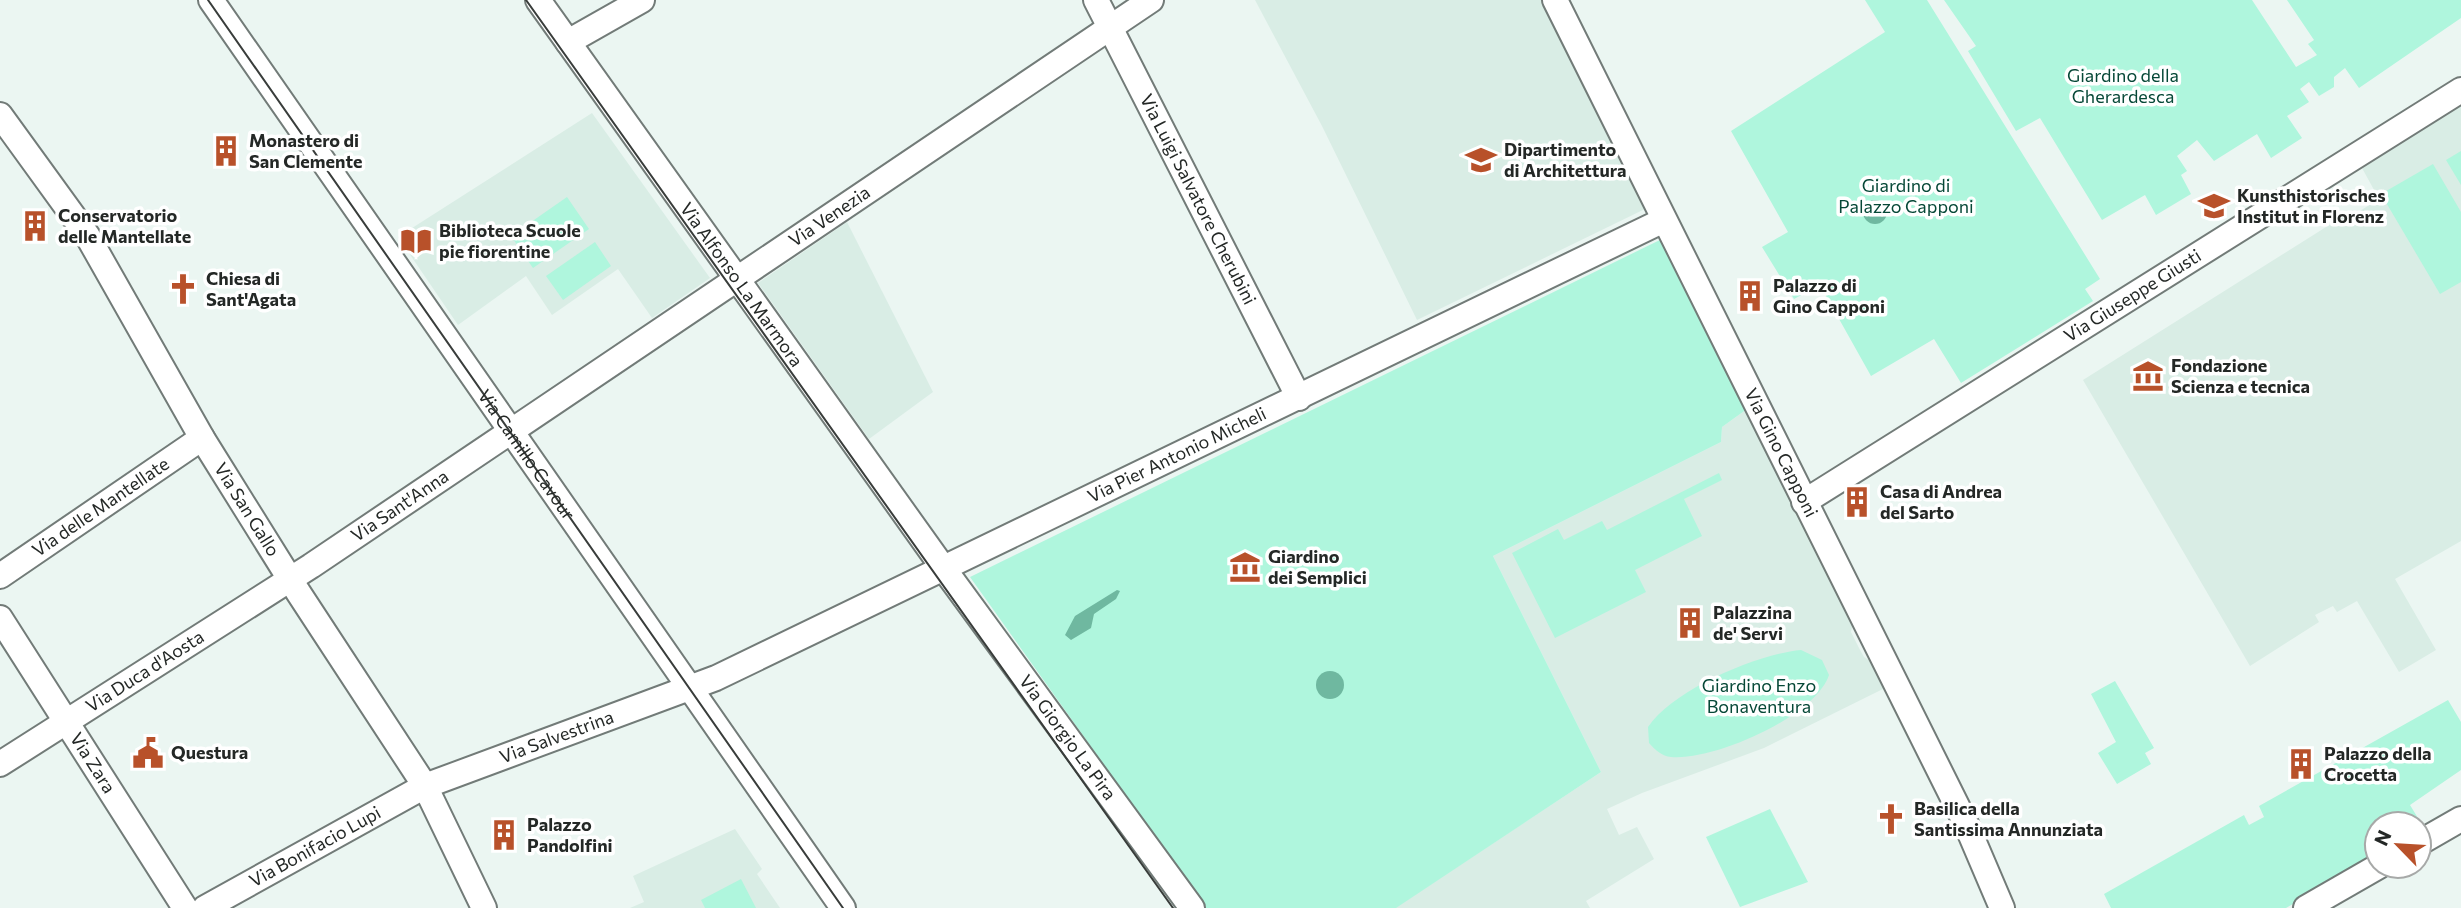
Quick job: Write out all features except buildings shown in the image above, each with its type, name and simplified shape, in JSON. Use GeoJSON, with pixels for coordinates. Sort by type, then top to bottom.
{"type":"FeatureCollection","features":[{"type":"Feature","properties":{"kind":"street","name":"Via Camillo Cavour"},"geometry":{"type":"LineString","coordinates":[[211,0],[843,908]]}},
{"type":"Feature","properties":{"kind":"street","name":"Via Alfonso La Marmora"},"geometry":{"type":"LineString","coordinates":[[538,0],[944,569]]}},
{"type":"Feature","properties":{"kind":"street"},"geometry":{"type":"LineString","coordinates":[[568,42],[642,0]]}},
{"type":"Feature","properties":{"kind":"street","name":"Via Luigi Salvatore Cherubini"},"geometry":{"type":"LineString","coordinates":[[1096,0],[1299,398]]}},
{"type":"Feature","properties":{"kind":"street","name":"Via Venezia"},"geometry":{"type":"LineString","coordinates":[[510,432],[1151,0]]}},
{"type":"Feature","properties":{"kind":"street","name":"Via Gino Capponi"},"geometry":{"type":"LineString","coordinates":[[1555,0],[1967,826],[2002,908]]}},
{"type":"Feature","properties":{"kind":"street","name":"Via Giuseppe Giusti"},"geometry":{"type":"LineString","coordinates":[[1804,502],[2461,90]]}},
{"type":"Feature","properties":{"kind":"street","name":"Via San Gallo"},"geometry":{"type":"LineString","coordinates":[[0,115],[87,235],[202,438],[290,580],[425,786],[484,908]]}},
{"type":"Feature","properties":{"kind":"street","name":"Via Pier Antonio Micheli"},"geometry":{"type":"LineString","coordinates":[[688,688],[944,569],[1664,220]]}},
{"type":"Feature","properties":{"kind":"street","name":"Via Sant'Anna"},"geometry":{"type":"LineString","coordinates":[[290,580],[510,432]]}},
{"type":"Feature","properties":{"kind":"street","name":"Via delle Mantellate"},"geometry":{"type":"LineString","coordinates":[[0,576],[202,438]]}},
{"type":"Feature","properties":{"kind":"street","name":"Via Giorgio La Pira"},"geometry":{"type":"LineString","coordinates":[[944,569],[1190,908]]}},
{"type":"Feature","properties":{"kind":"street","name":"Via Duca d'Aosta"},"geometry":{"type":"LineString","coordinates":[[0,764],[290,580]]}},
{"type":"Feature","properties":{"kind":"street","name":"Via Zara"},"geometry":{"type":"LineString","coordinates":[[0,618],[185,908]]}},
{"type":"Feature","properties":{"kind":"street","name":"Via Salvestrina"},"geometry":{"type":"LineString","coordinates":[[425,786],[688,688]]}},
{"type":"Feature","properties":{"kind":"street","name":"Via Bonifacio Lupi"},"geometry":{"type":"LineString","coordinates":[[205,908],[425,786]]}},
{"type":"Feature","properties":{"kind":"street"},"geometry":{"type":"LineString","coordinates":[[2433,835],[2461,819]]}},
{"type":"Feature","properties":{"kind":"street"},"geometry":{"type":"LineString","coordinates":[[2306,908],[2363,875]]}},
{"type":"Feature","properties":{"kind":"shaded area","name":"Dipartimento di Architettura"},"geometry":{"type":"Polygon","coordinates":[[[1255,0],[1544,0],[1647,208],[1417,320],[1322,126],[1255,0]]]}},
{"type":"Feature","properties":{"kind":"shaded area"},"geometry":{"type":"Polygon","coordinates":[[[2461,104],[2461,541],[2395,579],[2436,650],[2399,672],[2357,601],[2337,612],[2333,606],[2315,615],[2319,622],[2250,666],[2083,380],[2353,210],[2355,214],[2379,199],[2362,168],[2461,104]]]}},
{"type":"Feature","properties":{"kind":"shaded area"},"geometry":{"type":"Polygon","coordinates":[[[592,113],[710,278],[652,318],[618,269],[552,315],[526,276],[458,325],[398,237],[592,113]]]}},
{"type":"Feature","properties":{"kind":"shaded area"},"geometry":{"type":"Polygon","coordinates":[[[1875,200],[1884,203],[1887,212],[1884,221],[1875,224],[1866,221],[1863,212],[1866,203],[1875,200]]]}},
{"type":"Feature","properties":{"kind":"shaded area"},"geometry":{"type":"Polygon","coordinates":[[[847,222],[933,392],[869,439],[758,283],[847,222]]]}},
{"type":"Feature","properties":{"kind":"shaded area"},"geometry":{"type":"Polygon","coordinates":[[[1747,409],[1854,617],[1851,632],[1859,648],[1864,657],[1877,665],[1887,687],[1764,748],[1642,793],[1607,809],[1619,835],[1637,827],[1654,859],[1586,901],[1590,908],[1395,908],[1601,772],[1493,556],[1721,442],[1722,427],[1747,409]]]}},
{"type":"Feature","properties":{"kind":"shaded area"},"geometry":{"type":"Polygon","coordinates":[[[1117,590],[1120,591],[1116,599],[1094,614],[1091,628],[1071,640],[1065,635],[1075,616],[1117,590]]]}},
{"type":"Feature","properties":{"kind":"shaded area"},"geometry":{"type":"Polygon","coordinates":[[[1330,671],[1340,675],[1344,685],[1340,695],[1330,699],[1320,695],[1316,685],[1320,675],[1330,671]]]}},
{"type":"Feature","properties":{"kind":"shaded area"},"geometry":{"type":"Polygon","coordinates":[[[735,829],[762,869],[757,874],[780,908],[630,908],[644,902],[633,876],[735,829]]]}},
{"type":"Feature","properties":{"kind":"green space","name":"Giardino di Palazzo Capponi"},"geometry":{"type":"Polygon","coordinates":[[[1865,0],[1927,0],[2100,279],[2085,289],[2093,301],[1961,383],[1934,339],[1871,376],[1820,285],[1794,299],[1762,247],[1788,232],[1731,131],[1885,32],[1865,0]]]}},
{"type":"Feature","properties":{"kind":"green space","name":"Giardino della Gherardesca"},"geometry":{"type":"Polygon","coordinates":[[[1944,0],[2252,0],[2296,67],[2317,55],[2308,44],[2314,40],[2287,0],[2461,0],[2461,18],[2359,88],[2345,68],[2334,77],[2334,87],[2319,96],[2309,82],[2300,89],[2309,102],[2287,116],[2302,138],[2271,158],[2257,134],[2214,161],[2197,140],[2177,156],[2187,171],[2181,175],[2191,194],[2156,215],[2145,195],[2102,220],[2040,118],[2016,131],[1968,51],[1976,46],[1944,0]]]}},
{"type":"Feature","properties":{"kind":"green space"},"geometry":{"type":"Polygon","coordinates":[[[2461,151],[2461,185],[2446,160],[2461,151]]]}},
{"type":"Feature","properties":{"kind":"green space"},"geometry":{"type":"Polygon","coordinates":[[[2433,164],[2461,212],[2461,282],[2440,294],[2381,194],[2433,164]]]}},
{"type":"Feature","properties":{"kind":"green space"},"geometry":{"type":"Polygon","coordinates":[[[567,197],[589,229],[533,268],[511,236],[567,197]]]}},
{"type":"Feature","properties":{"kind":"green space","name":"Giardino dei Semplici"},"geometry":{"type":"Polygon","coordinates":[[[1664,238],[1747,409],[1722,427],[1721,442],[1493,556],[1601,772],[1396,908],[1206,908],[970,577],[1664,238]]]}},
{"type":"Feature","properties":{"kind":"green space"},"geometry":{"type":"Polygon","coordinates":[[[595,242],[611,266],[563,300],[546,276],[595,242]]]}},
{"type":"Feature","properties":{"kind":"green space"},"geometry":{"type":"Polygon","coordinates":[[[1719,473],[1722,480],[1684,499],[1702,536],[1635,570],[1646,592],[1555,638],[1512,553],[1558,529],[1564,540],[1602,521],[1607,530],[1719,473]]]}},
{"type":"Feature","properties":{"kind":"green space","name":"Giardino Enzo Bonaventura"},"geometry":{"type":"Polygon","coordinates":[[[1801,650],[1822,660],[1829,675],[1820,691],[1784,720],[1736,744],[1689,756],[1671,757],[1656,750],[1649,743],[1648,727],[1660,713],[1696,687],[1740,666],[1801,650]]]}},
{"type":"Feature","properties":{"kind":"green space"},"geometry":{"type":"Polygon","coordinates":[[[2115,681],[2154,748],[2145,753],[2151,764],[2117,784],[2098,753],[2116,742],[2091,694],[2115,681]]]}},
{"type":"Feature","properties":{"kind":"green space"},"geometry":{"type":"Polygon","coordinates":[[[2448,700],[2461,722],[2461,770],[2410,805],[2413,810],[2363,810],[2363,863],[2286,908],[2111,908],[2104,894],[2244,815],[2249,825],[2264,817],[2259,806],[2448,700]]]}},
{"type":"Feature","properties":{"kind":"green space"},"geometry":{"type":"Polygon","coordinates":[[[1770,809],[1808,882],[1740,907],[1706,837],[1770,809]]]}},
{"type":"Feature","properties":{"kind":"green space"},"geometry":{"type":"Polygon","coordinates":[[[741,879],[756,908],[705,908],[701,900],[741,879]]]}},
{"type":"Feature","properties":{"kind":"tram line"},"geometry":{"type":"LineString","coordinates":[[208,0],[843,908]]}},
{"type":"Feature","properties":{"kind":"tram line"},"geometry":{"type":"LineString","coordinates":[[526,0],[1173,908]]}},
{"type":"Feature","properties":{"kind":"place","name":"Monastero di San Clemente"},"geometry":{"type":"Point","coordinates":[226,151]}},
{"type":"Feature","properties":{"kind":"place","name":"Dipartimento di Architettura"},"geometry":{"type":"Point","coordinates":[1481,160]}},
{"type":"Feature","properties":{"kind":"place","name":"Kunsthistorisches Institut in Florenz"},"geometry":{"type":"Point","coordinates":[2214,206]}},
{"type":"Feature","properties":{"kind":"place","name":"Conservatorio delle Mantellate"},"geometry":{"type":"Point","coordinates":[35,226]}},
{"type":"Feature","properties":{"kind":"place","name":"Biblioteca Scuole pie fiorentine"},"geometry":{"type":"Point","coordinates":[416,241]}},
{"type":"Feature","properties":{"kind":"place","name":"Chiesa di Sant'Agata"},"geometry":{"type":"Point","coordinates":[183,289]}},
{"type":"Feature","properties":{"kind":"place","name":"Palazzo di Gino Capponi"},"geometry":{"type":"Point","coordinates":[1750,296]}},
{"type":"Feature","properties":{"kind":"place","name":"Fondazione Scienza e tecnica"},"geometry":{"type":"Point","coordinates":[2148,376]}},
{"type":"Feature","properties":{"kind":"place","name":"Casa di Andrea del Sarto"},"geometry":{"type":"Point","coordinates":[1857,502]}},
{"type":"Feature","properties":{"kind":"place","name":"Giardino dei Semplici"},"geometry":{"type":"Point","coordinates":[1245,567]}},
{"type":"Feature","properties":{"kind":"place","name":"Palazzina de' Servi"},"geometry":{"type":"Point","coordinates":[1690,623]}},
{"type":"Feature","properties":{"kind":"place","name":"Questura"},"geometry":{"type":"Point","coordinates":[148,753]}},
{"type":"Feature","properties":{"kind":"place","name":"Palazzo della Crocetta"},"geometry":{"type":"Point","coordinates":[2301,764]}},
{"type":"Feature","properties":{"kind":"place","name":"Basilica della Santissima Annunziata"},"geometry":{"type":"Point","coordinates":[1891,819]}},
{"type":"Feature","properties":{"kind":"place","name":"Palazzo Pandolfini"},"geometry":{"type":"Point","coordinates":[504,835]}}]}
